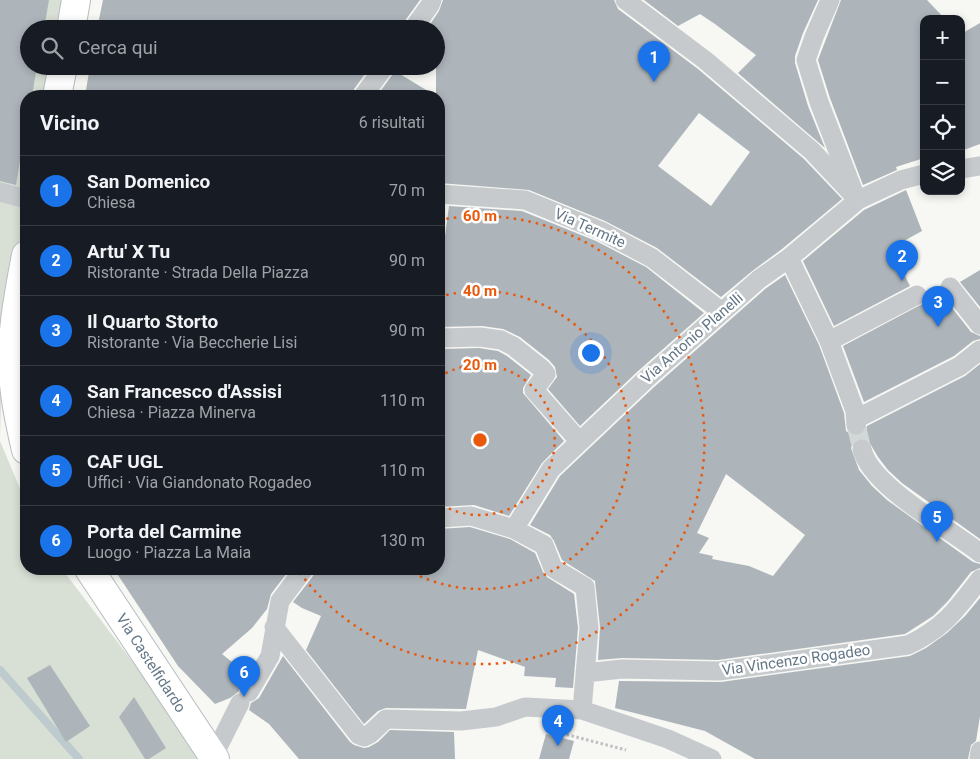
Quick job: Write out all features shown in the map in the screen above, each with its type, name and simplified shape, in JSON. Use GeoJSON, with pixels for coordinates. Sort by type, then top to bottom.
{"type":"FeatureCollection","features":[{"type":"Feature","properties":{"kind":"street"},"geometry":{"type":"LineString","coordinates":[[72,20],[76,0]]}},
{"type":"Feature","properties":{"kind":"street"},"geometry":{"type":"LineString","coordinates":[[419,20],[432,0]]}},
{"type":"Feature","properties":{"kind":"street"},"geometry":{"type":"LineString","coordinates":[[625,0],[705,60],[812,151],[858,200]]}},
{"type":"Feature","properties":{"kind":"street"},"geometry":{"type":"LineString","coordinates":[[830,0],[806,60],[832,135],[858,200]]}},
{"type":"Feature","properties":{"kind":"street"},"geometry":{"type":"LineString","coordinates":[[58,90],[61,75]]}},
{"type":"Feature","properties":{"kind":"street"},"geometry":{"type":"LineString","coordinates":[[367,90],[378,75]]}},
{"type":"Feature","properties":{"kind":"street"},"geometry":{"type":"LineString","coordinates":[[965,168],[980,166]]}},
{"type":"Feature","properties":{"kind":"street","name":"Via Antonio Planelli"},"geometry":{"type":"LineString","coordinates":[[514,529],[551,469],[645,380],[758,280],[789,258],[858,200],[901,180],[920,175]]}},
{"type":"Feature","properties":{"kind":"street"},"geometry":{"type":"LineString","coordinates":[[0,192],[20,197]]}},
{"type":"Feature","properties":{"kind":"street","name":"Via Termite"},"geometry":{"type":"LineString","coordinates":[[445,194],[525,200],[601,231],[652,258],[722,312]]}},
{"type":"Feature","properties":{"kind":"street"},"geometry":{"type":"LineString","coordinates":[[789,258],[829,341],[855,411],[856,422],[960,366],[980,350]]}},
{"type":"Feature","properties":{"kind":"street"},"geometry":{"type":"LineString","coordinates":[[950,287],[980,325]]}},
{"type":"Feature","properties":{"kind":"street"},"geometry":{"type":"LineString","coordinates":[[20,289],[13,329],[13,371],[20,422]]}},
{"type":"Feature","properties":{"kind":"street"},"geometry":{"type":"LineString","coordinates":[[829,341],[916,295]]}},
{"type":"Feature","properties":{"kind":"street"},"geometry":{"type":"LineString","coordinates":[[445,338],[480,337],[500,340],[513,346],[546,374],[534,390],[580,442]]}},
{"type":"Feature","properties":{"kind":"street"},"geometry":{"type":"LineString","coordinates":[[862,449],[864,459],[890,489],[980,553]]}},
{"type":"Feature","properties":{"kind":"street"},"geometry":{"type":"LineString","coordinates":[[445,518],[471,516],[514,529],[544,545],[553,568],[585,586],[589,628],[582,710]]}},
{"type":"Feature","properties":{"kind":"street","name":"Via Castelfidardo"},"geometry":{"type":"LineString","coordinates":[[92,575],[213,758]]}},
{"type":"Feature","properties":{"kind":"street"},"geometry":{"type":"LineString","coordinates":[[213,758],[244,697],[270,656],[280,600],[299,575]]}},
{"type":"Feature","properties":{"kind":"street","name":"Via Vincenzo Rogadeo"},"geometry":{"type":"LineString","coordinates":[[585,667],[719,671],[908,645],[925,637],[951,617],[980,578]]}},
{"type":"Feature","properties":{"kind":"street"},"geometry":{"type":"LineString","coordinates":[[274,627],[358,735],[364,737],[386,719],[461,721],[496,717],[526,707],[582,710],[668,739],[712,759]]}},
{"type":"Feature","properties":{"kind":"street"},"geometry":{"type":"LineString","coordinates":[[978,759],[980,751]]}},
{"type":"Feature","properties":{"kind":"path"},"geometry":{"type":"LineString","coordinates":[[554,732],[633,752]]}},
{"type":"Feature","properties":{"kind":"shaded area"},"geometry":{"type":"Polygon","coordinates":[[[0,0],[79,0],[75,20],[20,20],[20,75],[62,75],[58,90],[20,90],[20,256],[3,331],[0,438],[0,0]]]}},
{"type":"Feature","properties":{"kind":"shaded area"},"geometry":{"type":"Polygon","coordinates":[[[0,441],[20,489],[20,575],[67,575],[185,731],[211,759],[0,759],[0,441]]]}},
{"type":"Feature","properties":{"kind":"building"},"geometry":{"type":"Polygon","coordinates":[[[0,0],[49,0],[46,20],[20,20],[20,75],[36,75],[33,90],[20,90],[20,161],[16,185],[0,181],[0,0]]]}},
{"type":"Feature","properties":{"kind":"building"},"geometry":{"type":"Polygon","coordinates":[[[103,0],[420,0],[405,20],[99,20],[103,0]]]}},
{"type":"Feature","properties":{"kind":"building"},"geometry":{"type":"Polygon","coordinates":[[[443,0],[614,0],[618,9],[698,69],[804,159],[842,199],[721,297],[657,248],[605,221],[529,190],[445,183],[445,90],[436,90],[436,75],[445,75],[445,20],[433,20],[443,0]],[[699,113],[658,166],[711,206],[750,152],[699,113]]]}},
{"type":"Feature","properties":{"kind":"building"},"geometry":{"type":"Polygon","coordinates":[[[644,0],[818,0],[803,33],[795,56],[795,63],[808,106],[825,148],[738,73],[756,55],[700,14],[678,26],[644,0]]]}},
{"type":"Feature","properties":{"kind":"building"},"geometry":{"type":"Polygon","coordinates":[[[841,0],[927,0],[941,15],[920,15],[920,159],[896,167],[897,170],[863,185],[830,98],[818,60],[841,0]]]}},
{"type":"Feature","properties":{"kind":"building"},"geometry":{"type":"Polygon","coordinates":[[[980,23],[980,144],[965,150],[965,60],[965,32],[980,23]]]}},
{"type":"Feature","properties":{"kind":"building"},"geometry":{"type":"Polygon","coordinates":[[[88,75],[364,75],[354,90],[86,90],[88,75]]]}},
{"type":"Feature","properties":{"kind":"building"},"geometry":{"type":"Polygon","coordinates":[[[392,75],[402,75],[426,90],[381,90],[392,75]]]}},
{"type":"Feature","properties":{"kind":"building"},"geometry":{"type":"Polygon","coordinates":[[[906,190],[922,231],[891,248],[910,286],[834,326],[803,261],[864,210],[906,190]]]}},
{"type":"Feature","properties":{"kind":"building"},"geometry":{"type":"Polygon","coordinates":[[[449,206],[522,211],[596,241],[646,267],[704,313],[637,372],[580,426],[548,389],[557,377],[555,367],[520,337],[503,329],[482,326],[445,327],[445,236],[449,206]]]}},
{"type":"Feature","properties":{"kind":"building"},"geometry":{"type":"Polygon","coordinates":[[[980,270],[980,307],[960,282],[980,270]]]}},
{"type":"Feature","properties":{"kind":"building"},"geometry":{"type":"Polygon","coordinates":[[[785,275],[819,345],[844,413],[846,431],[852,435],[862,435],[867,426],[965,376],[980,364],[980,539],[902,483],[888,470],[868,440],[863,438],[857,439],[851,448],[859,470],[887,500],[973,562],[980,564],[980,568],[971,572],[948,601],[933,616],[905,634],[718,660],[622,658],[598,660],[600,627],[595,581],[562,560],[550,535],[530,525],[560,476],[653,388],[765,289],[785,275]],[[726,474],[697,533],[709,538],[699,553],[713,556],[712,559],[749,566],[773,576],[805,535],[726,474]]]}},
{"type":"Feature","properties":{"kind":"building"},"geometry":{"type":"Polygon","coordinates":[[[941,294],[971,332],[980,336],[980,339],[973,341],[954,356],[864,402],[843,346],[941,294]]]}},
{"type":"Feature","properties":{"kind":"building"},"geometry":{"type":"Polygon","coordinates":[[[479,348],[498,351],[507,356],[531,375],[523,388],[523,393],[564,441],[542,463],[509,516],[474,505],[445,507],[445,349],[479,348]]]}},
{"type":"Feature","properties":{"kind":"building"},"geometry":{"type":"Polygon","coordinates":[[[470,527],[510,539],[535,553],[547,577],[574,594],[578,628],[573,688],[555,687],[556,678],[524,676],[525,667],[478,650],[466,709],[386,708],[378,711],[364,724],[306,650],[321,616],[293,602],[313,575],[445,575],[445,529],[470,527]]]}},
{"type":"Feature","properties":{"kind":"building"},"geometry":{"type":"Polygon","coordinates":[[[118,575],[285,575],[271,594],[267,609],[252,628],[222,654],[247,674],[238,692],[230,698],[215,704],[178,666],[118,575]]]}},
{"type":"Feature","properties":{"kind":"building"},"geometry":{"type":"Polygon","coordinates":[[[980,598],[980,716],[976,741],[971,745],[968,759],[755,759],[705,731],[615,708],[619,681],[721,682],[910,656],[926,648],[947,633],[980,598]]]}},
{"type":"Feature","properties":{"kind":"building"},"geometry":{"type":"Polygon","coordinates":[[[283,656],[354,745],[364,748],[369,747],[378,742],[390,730],[454,732],[455,759],[299,759],[269,724],[249,710],[251,703],[259,698],[283,656]]]}},
{"type":"Feature","properties":{"kind":"building"},"geometry":{"type":"Polygon","coordinates":[[[50,665],[90,726],[66,742],[27,678],[50,665]]]}},
{"type":"Feature","properties":{"kind":"building"},"geometry":{"type":"Polygon","coordinates":[[[134,697],[166,748],[149,759],[145,759],[119,717],[134,697]]]}},
{"type":"Feature","properties":{"kind":"building"},"geometry":{"type":"Polygon","coordinates":[[[546,734],[574,741],[569,759],[539,759],[546,734]]]}},
{"type":"Feature","properties":{"kind":"waterway"},"geometry":{"type":"LineString","coordinates":[[0,670],[79,759]]}},
{"type":"Feature","properties":{"kind":"tunnel"},"geometry":{"type":"LineString","coordinates":[[856,425],[862,449]]}},
{"type":"Feature","properties":{"kind":"place","name":"San Domenico"},"geometry":{"type":"Point","coordinates":[654,82]}},
{"type":"Feature","properties":{"kind":"place","name":"Artu' X Tu"},"geometry":{"type":"Point","coordinates":[902,281]}},
{"type":"Feature","properties":{"kind":"place","name":"Il Quarto Storto"},"geometry":{"type":"Point","coordinates":[938,327]}},
{"type":"Feature","properties":{"kind":"place","name":"CAF UGL"},"geometry":{"type":"Point","coordinates":[937,542]}},
{"type":"Feature","properties":{"kind":"place","name":"Porta del Carmine"},"geometry":{"type":"Point","coordinates":[244,697]}},
{"type":"Feature","properties":{"kind":"place","name":"San Francesco d'Assisi"},"geometry":{"type":"Point","coordinates":[558,746]}}]}
